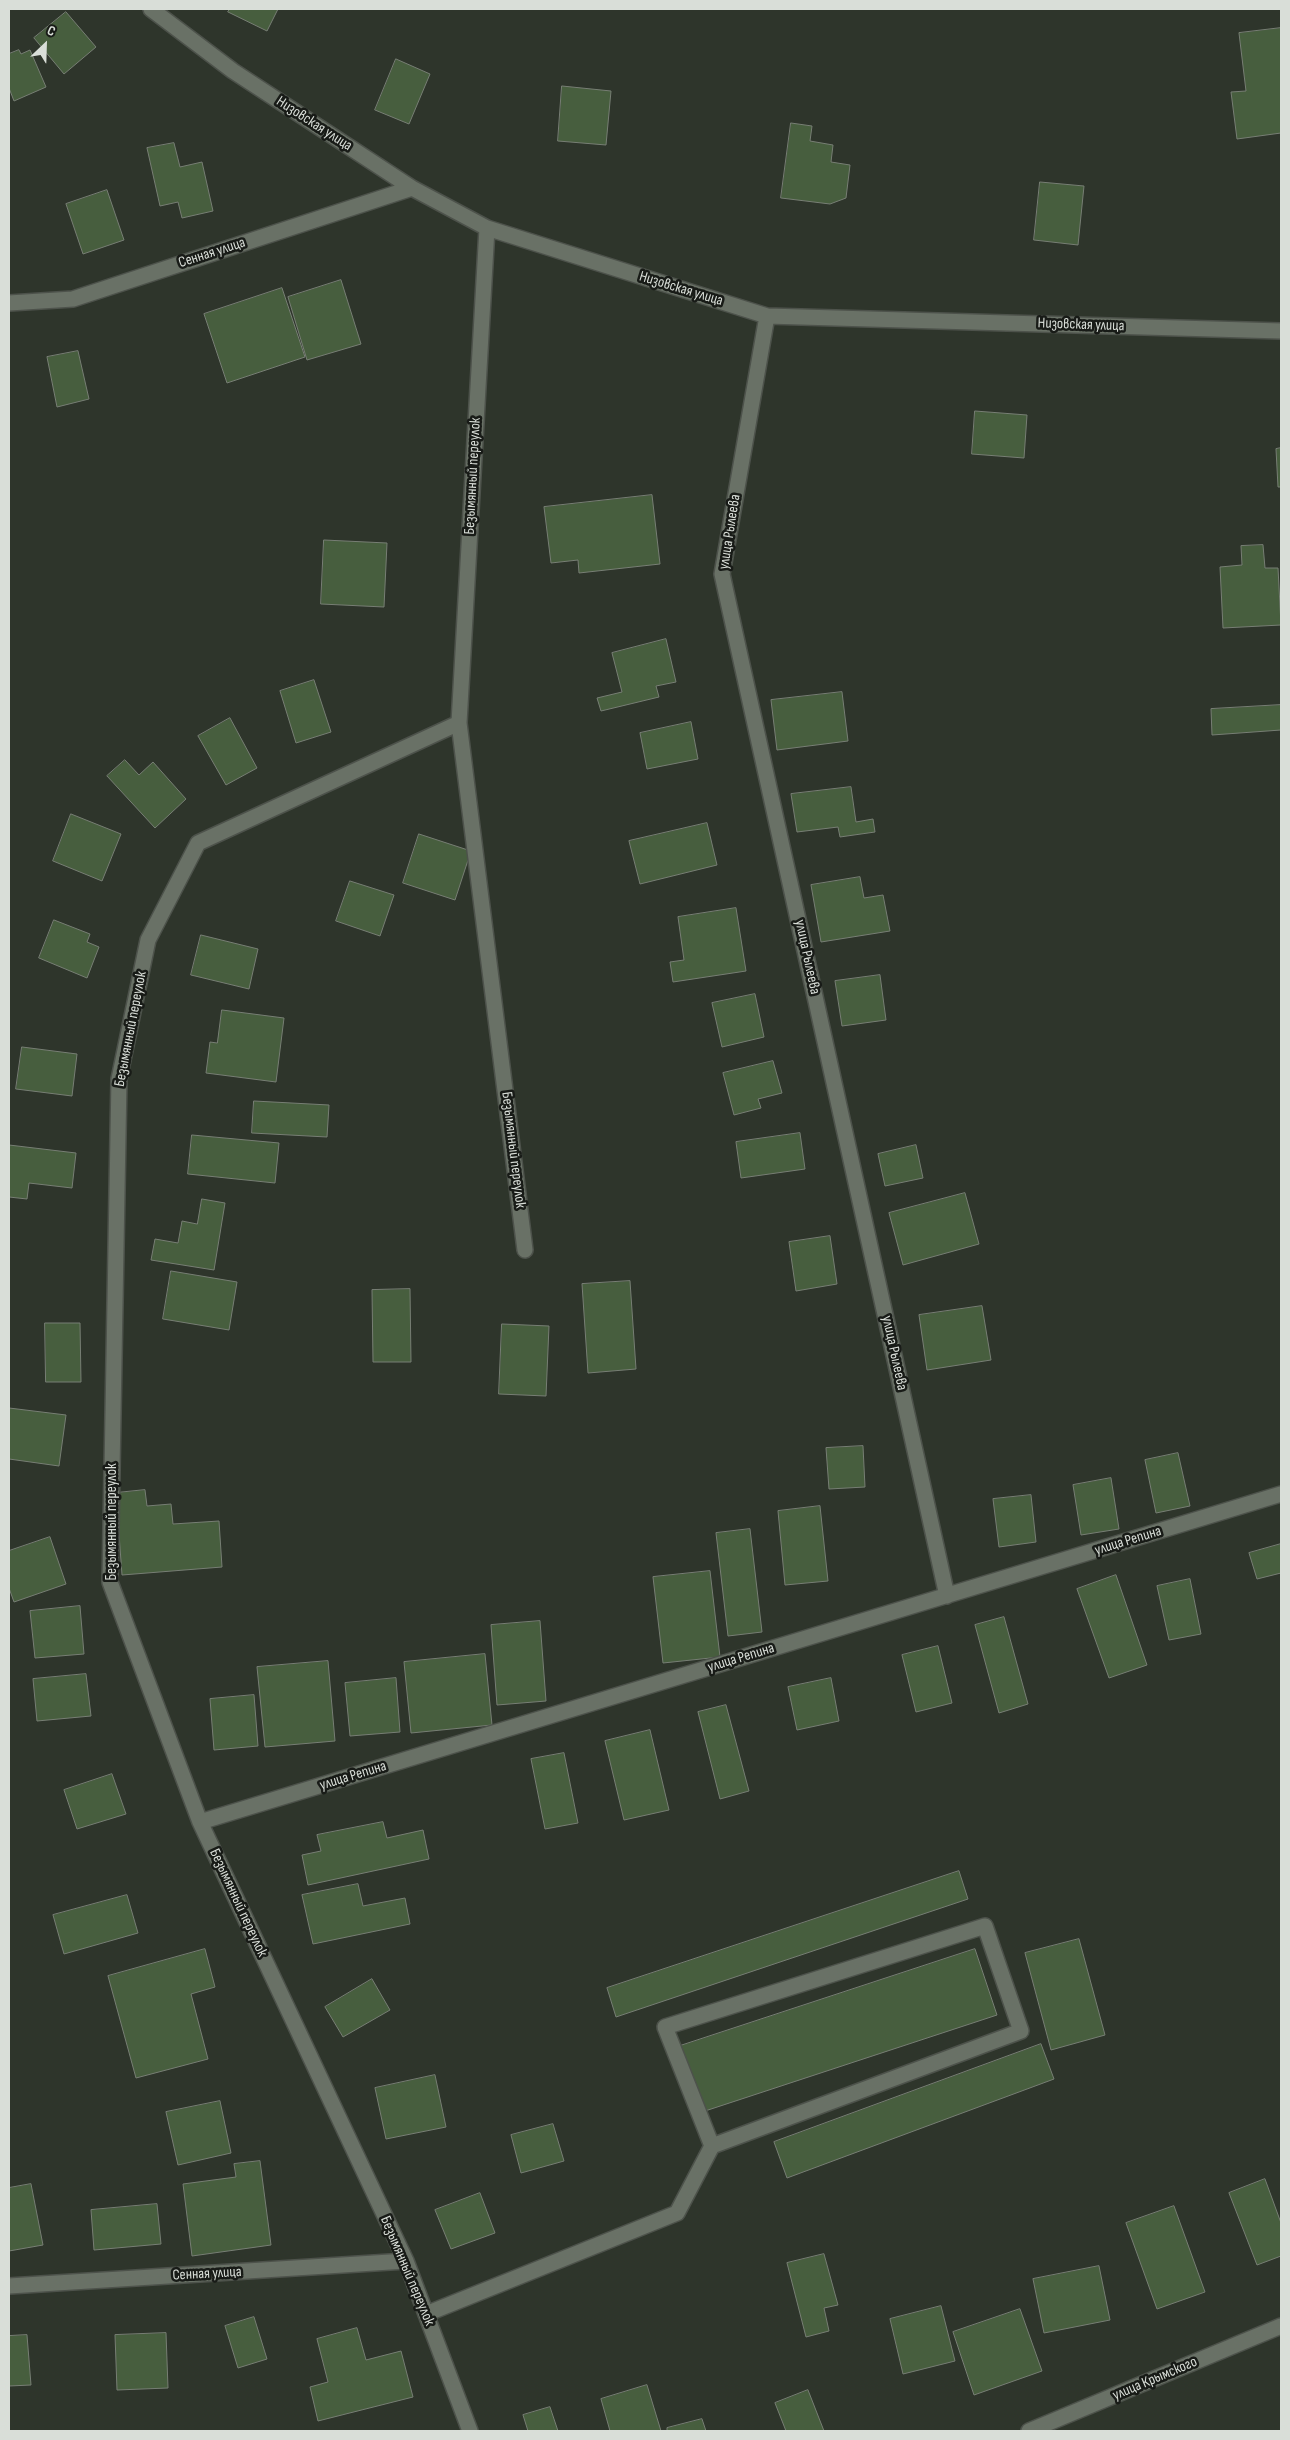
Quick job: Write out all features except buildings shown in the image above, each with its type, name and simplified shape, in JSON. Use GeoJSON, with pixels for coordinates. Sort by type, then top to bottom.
{"type":"FeatureCollection","features":[{"type":"Feature","properties":{"kind":"street","name":"Низовская улица"},"geometry":{"type":"LineString","coordinates":[[151,9],[233,71],[412,188],[487,228],[767,316],[1281,331]]}},
{"type":"Feature","properties":{"kind":"street","name":"Сенная улица"},"geometry":{"type":"LineString","coordinates":[[9,303],[73,299],[412,188]]}},
{"type":"Feature","properties":{"kind":"street","name":"Безымянный переулок"},"geometry":{"type":"LineString","coordinates":[[487,228],[459,723],[525,1250]]}},
{"type":"Feature","properties":{"kind":"street","name":"улица Рылеева"},"geometry":{"type":"LineString","coordinates":[[767,316],[722,574],[947,1596]]}},
{"type":"Feature","properties":{"kind":"street","name":"Безымянный переулок"},"geometry":{"type":"LineString","coordinates":[[459,723],[198,843],[148,940],[119,1079],[110,1582],[200,1822],[406,2262],[470,2431]]}},
{"type":"Feature","properties":{"kind":"street","name":"улица Репина"},"geometry":{"type":"LineString","coordinates":[[200,1822],[1281,1494]]}},
{"type":"Feature","properties":{"kind":"street"},"geometry":{"type":"LineString","coordinates":[[426,2314],[677,2213],[712,2146],[1021,2031],[985,1926],[665,2026],[712,2146]]}},
{"type":"Feature","properties":{"kind":"street","name":"Сенная улица"},"geometry":{"type":"LineString","coordinates":[[9,2286],[406,2262]]}},
{"type":"Feature","properties":{"kind":"street","name":"улица Крымского"},"geometry":{"type":"LineString","coordinates":[[1029,2431],[1281,2326]]}}]}
